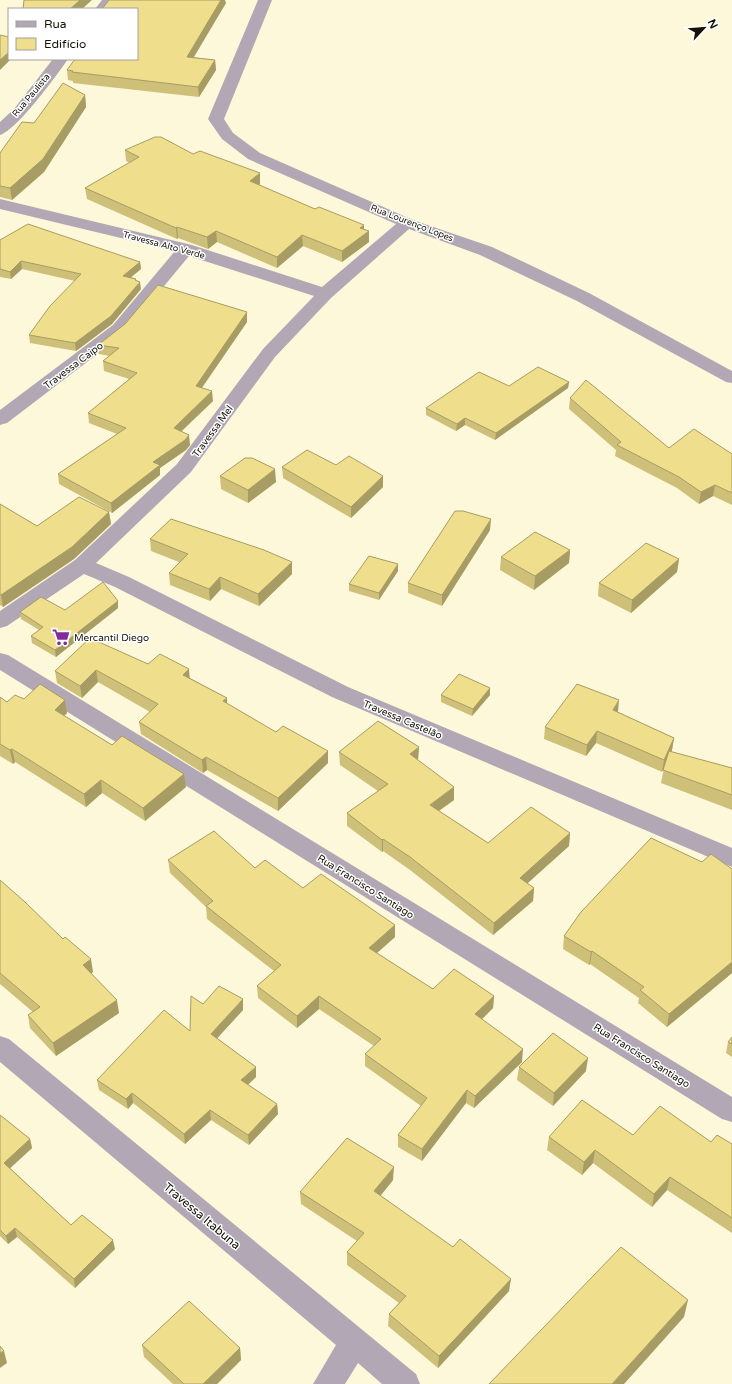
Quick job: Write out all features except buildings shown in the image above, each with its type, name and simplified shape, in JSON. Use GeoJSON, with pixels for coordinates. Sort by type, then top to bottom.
{"type":"FeatureCollection","features":[{"type":"Feature","properties":{"kind":"street"},"geometry":{"type":"LineString","coordinates":[[103,8],[109,0]]}},
{"type":"Feature","properties":{"kind":"street","name":"Rua Lourenço Lopes"},"geometry":{"type":"LineString","coordinates":[[265,0],[216,119],[227,136],[254,156],[407,223],[486,251],[582,298],[732,378]]}},
{"type":"Feature","properties":{"kind":"street","name":"Rua Paulista"},"geometry":{"type":"LineString","coordinates":[[0,130],[19,112],[60,60]]}},
{"type":"Feature","properties":{"kind":"street","name":"Travessa Alto Verde"},"geometry":{"type":"LineString","coordinates":[[0,204],[186,249],[325,294]]}},
{"type":"Feature","properties":{"kind":"street","name":"Travessa Mel"},"geometry":{"type":"LineString","coordinates":[[0,621],[82,565],[184,468],[269,353],[325,294],[407,223]]}},
{"type":"Feature","properties":{"kind":"street","name":"Travessa Caipo"},"geometry":{"type":"LineString","coordinates":[[0,419],[119,329],[186,249]]}},
{"type":"Feature","properties":{"kind":"street","name":"Travessa Castelão"},"geometry":{"type":"LineString","coordinates":[[82,565],[122,582],[340,692],[732,858]]}},
{"type":"Feature","properties":{"kind":"street","name":"Rua Francisco Santiago"},"geometry":{"type":"LineString","coordinates":[[0,660],[732,1111]]}},
{"type":"Feature","properties":{"kind":"street","name":"Travessa Itabuna"},"geometry":{"type":"LineString","coordinates":[[0,1047],[405,1384]]}},
{"type":"Feature","properties":{"kind":"street"},"geometry":{"type":"LineString","coordinates":[[328,1384],[354,1343]]}},
{"type":"Feature","properties":{"kind":"place","name":"Mercantil Diego"},"geometry":{"type":"Point","coordinates":[61,637]}}]}
